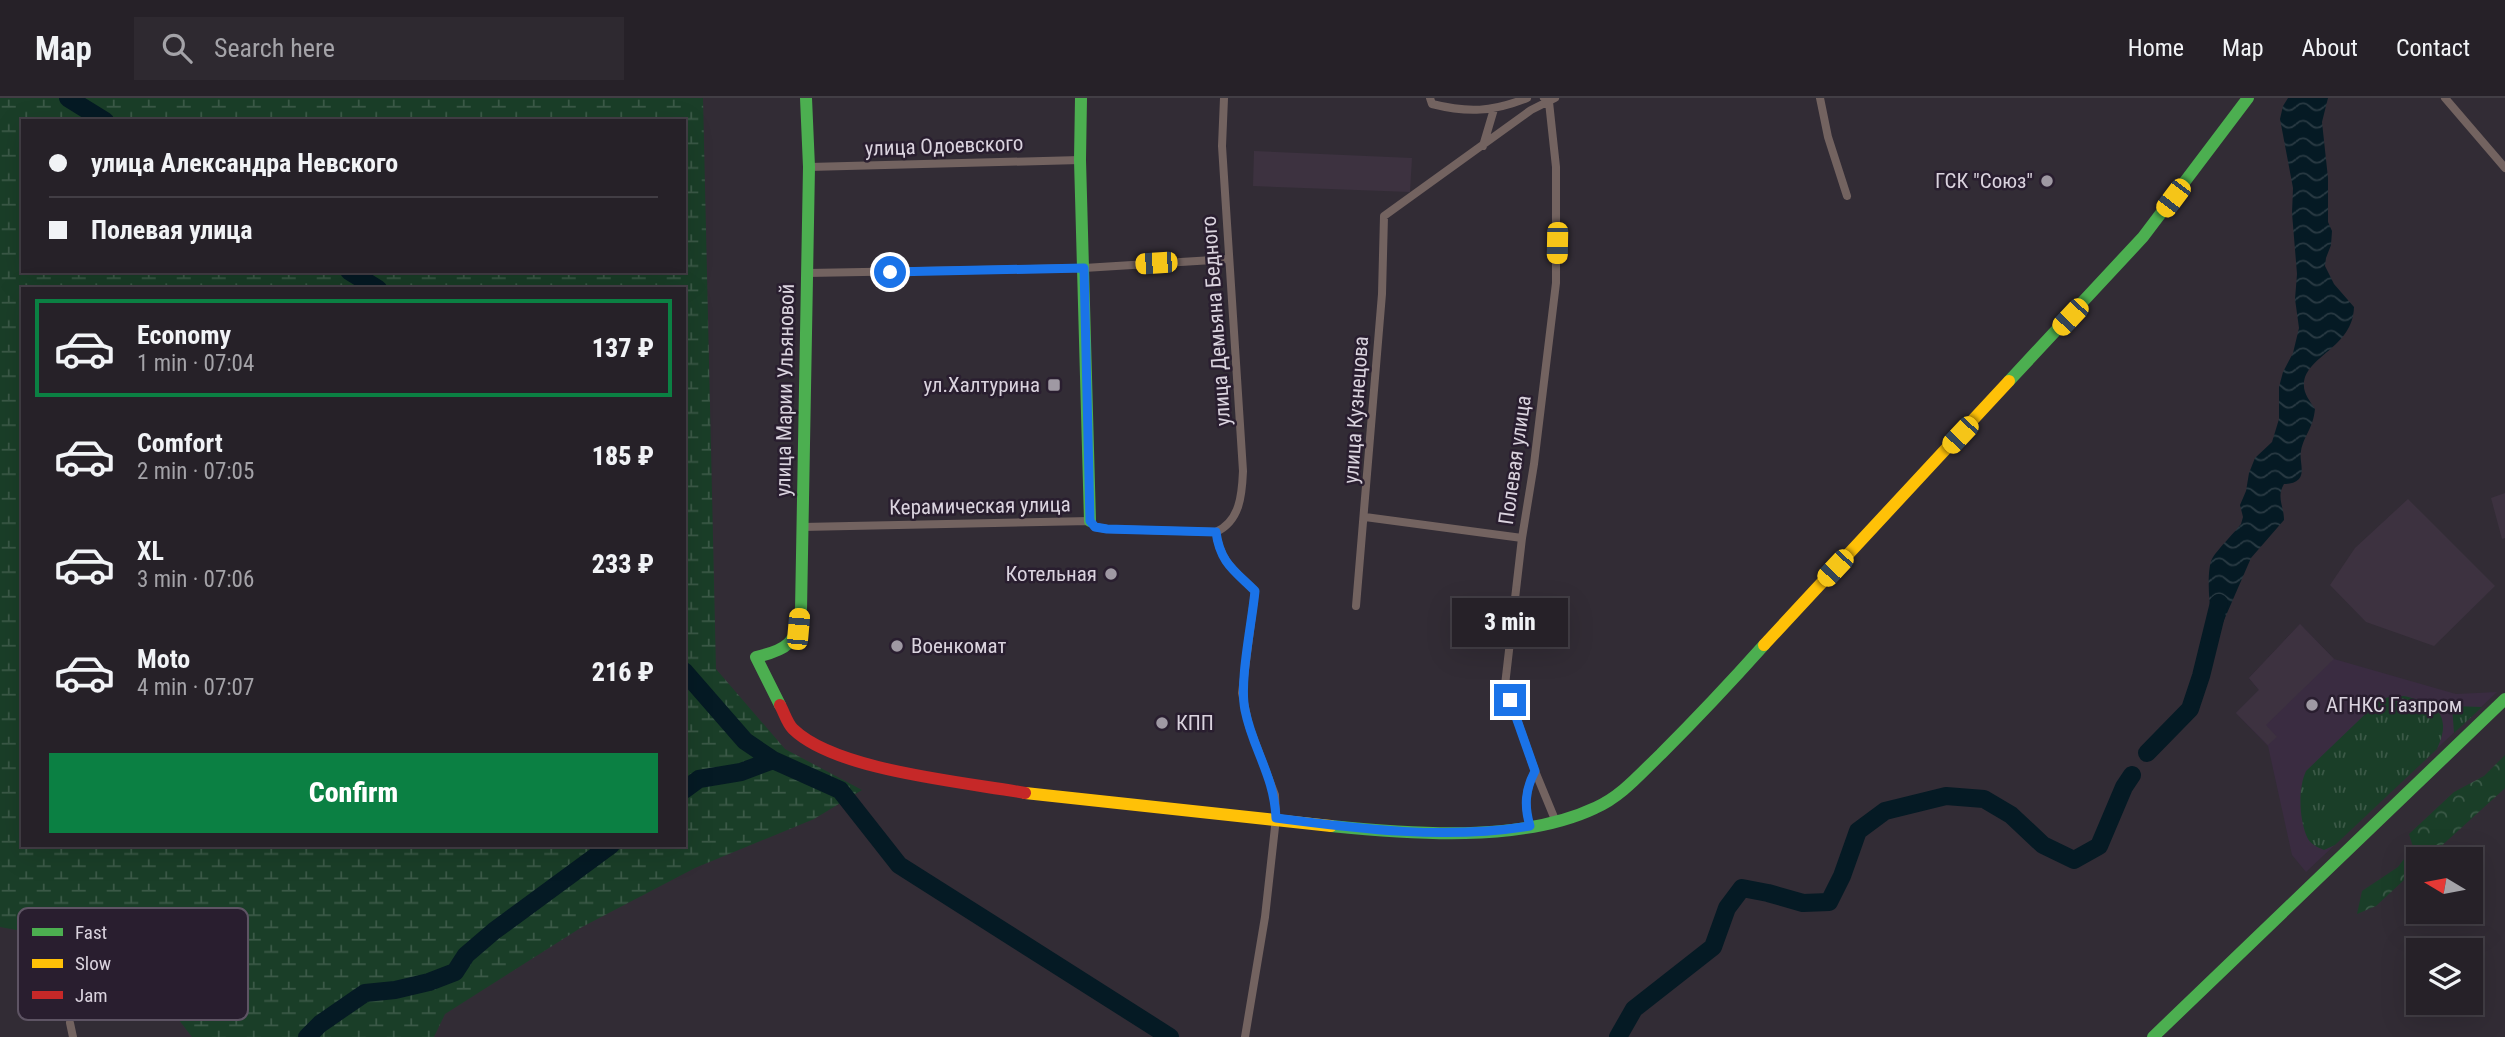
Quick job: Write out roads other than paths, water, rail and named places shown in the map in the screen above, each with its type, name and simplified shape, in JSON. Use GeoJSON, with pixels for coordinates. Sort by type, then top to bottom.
{"type":"FeatureCollection","features":[{"type":"Feature","properties":{"kind":"street","name":"улица Марии Ульяновой"},"geometry":{"type":"LineString","coordinates":[[806,98],[809,167],[802,583],[793,641],[783,649],[755,657],[792,728],[832,754],[884,768],[1025,793],[1276,818]]}},
{"type":"Feature","properties":{"kind":"street"},"geometry":{"type":"LineString","coordinates":[[1081,98],[1080,160],[1090,521]]}},
{"type":"Feature","properties":{"kind":"street","name":"улица Демьяна Бедного"},"geometry":{"type":"LineString","coordinates":[[1216,532],[1232,521],[1243,488],[1222,146],[1224,98]]}},
{"type":"Feature","properties":{"kind":"street"},"geometry":{"type":"LineString","coordinates":[[1430,98],[1432,104],[1458,110],[1494,109],[1527,98]]}},
{"type":"Feature","properties":{"kind":"street"},"geometry":{"type":"LineString","coordinates":[[1820,98],[1828,137],[1847,196]]}},
{"type":"Feature","properties":{"kind":"street"},"geometry":{"type":"LineString","coordinates":[[1276,818],[1352,828],[1462,833],[1556,822],[1596,808],[1615,796],[1709,706],[2143,237],[2248,98]]}},
{"type":"Feature","properties":{"kind":"street"},"geometry":{"type":"LineString","coordinates":[[2445,98],[2505,168]]}},
{"type":"Feature","properties":{"kind":"street"},"geometry":{"type":"LineString","coordinates":[[1483,146],[1549,99]]}},
{"type":"Feature","properties":{"kind":"street","name":"Полевая улица"},"geometry":{"type":"LineString","coordinates":[[1549,99],[1556,167],[1556,283],[1534,464],[1522,538],[1506,685],[1535,771],[1556,822]]}},
{"type":"Feature","properties":{"kind":"street"},"geometry":{"type":"LineString","coordinates":[[1483,146],[1494,109]]}},
{"type":"Feature","properties":{"kind":"street","name":"улица Кузнецова"},"geometry":{"type":"LineString","coordinates":[[1356,606],[1382,294],[1384,216],[1483,146]]}},
{"type":"Feature","properties":{"kind":"street","name":"улица Одоевского"},"geometry":{"type":"LineString","coordinates":[[809,167],[1080,160]]}},
{"type":"Feature","properties":{"kind":"street"},"geometry":{"type":"LineString","coordinates":[[807,273],[1084,268],[1229,258]]}},
{"type":"Feature","properties":{"kind":"street"},"geometry":{"type":"LineString","coordinates":[[1365,517],[1522,538]]}},
{"type":"Feature","properties":{"kind":"street","name":"Керамическая улица"},"geometry":{"type":"LineString","coordinates":[[802,527],[1090,521],[1095,527],[1107,529],[1216,532]]}},
{"type":"Feature","properties":{"kind":"street"},"geometry":{"type":"LineString","coordinates":[[1216,532],[1218,548],[1225,562],[1255,591],[1242,693],[1249,726],[1275,795],[1276,818],[1265,917],[1245,1037]]}},
{"type":"Feature","properties":{"kind":"street"},"geometry":{"type":"LineString","coordinates":[[2153,1037],[2505,699]]}},
{"type":"Feature","properties":{"kind":"street"},"geometry":{"type":"LineString","coordinates":[[1530,826],[1525,806],[1527,786],[1535,771]]}},
{"type":"Feature","properties":{"kind":"street"},"geometry":{"type":"LineString","coordinates":[[70,1023],[74,1037]]}},
{"type":"Feature","properties":{"kind":"water"},"geometry":{"type":"Polygon","coordinates":[[[2288,98],[2328,98],[2322,122],[2328,178],[2328,222],[2332,231],[2325,266],[2334,284],[2354,307],[2352,321],[2346,332],[2306,374],[2304,387],[2315,409],[2314,416],[2301,451],[2301,476],[2294,482],[2284,484],[2282,489],[2280,497],[2284,520],[2251,558],[2221,627],[2215,627],[2209,593],[2210,565],[2217,551],[2241,524],[2243,517],[2240,505],[2249,473],[2255,458],[2272,442],[2279,419],[2279,387],[2293,353],[2299,328],[2295,299],[2297,274],[2292,213],[2293,188],[2280,119],[2288,98]]]}},
{"type":"Feature","properties":{"kind":"waterway"},"geometry":{"type":"LineString","coordinates":[[68,98],[102,119]]}},
{"type":"Feature","properties":{"kind":"waterway"},"geometry":{"type":"LineString","coordinates":[[352,273],[375,287]]}},
{"type":"Feature","properties":{"kind":"waterway"},"geometry":{"type":"LineString","coordinates":[[2147,753],[2190,709],[2219,603]]}},
{"type":"Feature","properties":{"kind":"waterway"},"geometry":{"type":"LineString","coordinates":[[686,673],[745,741],[773,760],[840,790],[899,865],[1170,1037]]}},
{"type":"Feature","properties":{"kind":"waterway"},"geometry":{"type":"LineString","coordinates":[[686,789],[699,779],[741,772],[773,760]]}},
{"type":"Feature","properties":{"kind":"waterway"},"geometry":{"type":"LineString","coordinates":[[1618,1037],[1634,1009],[1713,947],[1727,908],[1742,888],[1803,903],[1829,902],[1842,876],[1858,831],[1885,811],[1946,796],[1984,799],[2011,815],[2043,845],[2074,860],[2099,846],[2124,787],[2132,775]]}},
{"type":"Feature","properties":{"kind":"waterway"},"geometry":{"type":"LineString","coordinates":[[307,1037],[320,1024],[365,993],[395,990],[429,982],[455,972],[466,955],[494,931],[608,847]]}},
{"type":"Feature","properties":{"kind":"place","name":"ГСК \"Союз\""},"geometry":{"type":"Point","coordinates":[2047,181]}},
{"type":"Feature","properties":{"kind":"place","name":"ул.Халтурина"},"geometry":{"type":"Point","coordinates":[1054,385]}},
{"type":"Feature","properties":{"kind":"place","name":"Котельная"},"geometry":{"type":"Point","coordinates":[1111,574]}},
{"type":"Feature","properties":{"kind":"place","name":"Военкомат"},"geometry":{"type":"Point","coordinates":[897,646]}},
{"type":"Feature","properties":{"kind":"place","name":"АГНКС Газпром"},"geometry":{"type":"Point","coordinates":[2312,705]}},
{"type":"Feature","properties":{"kind":"place","name":"КПП"},"geometry":{"type":"Point","coordinates":[1162,723]}}]}
